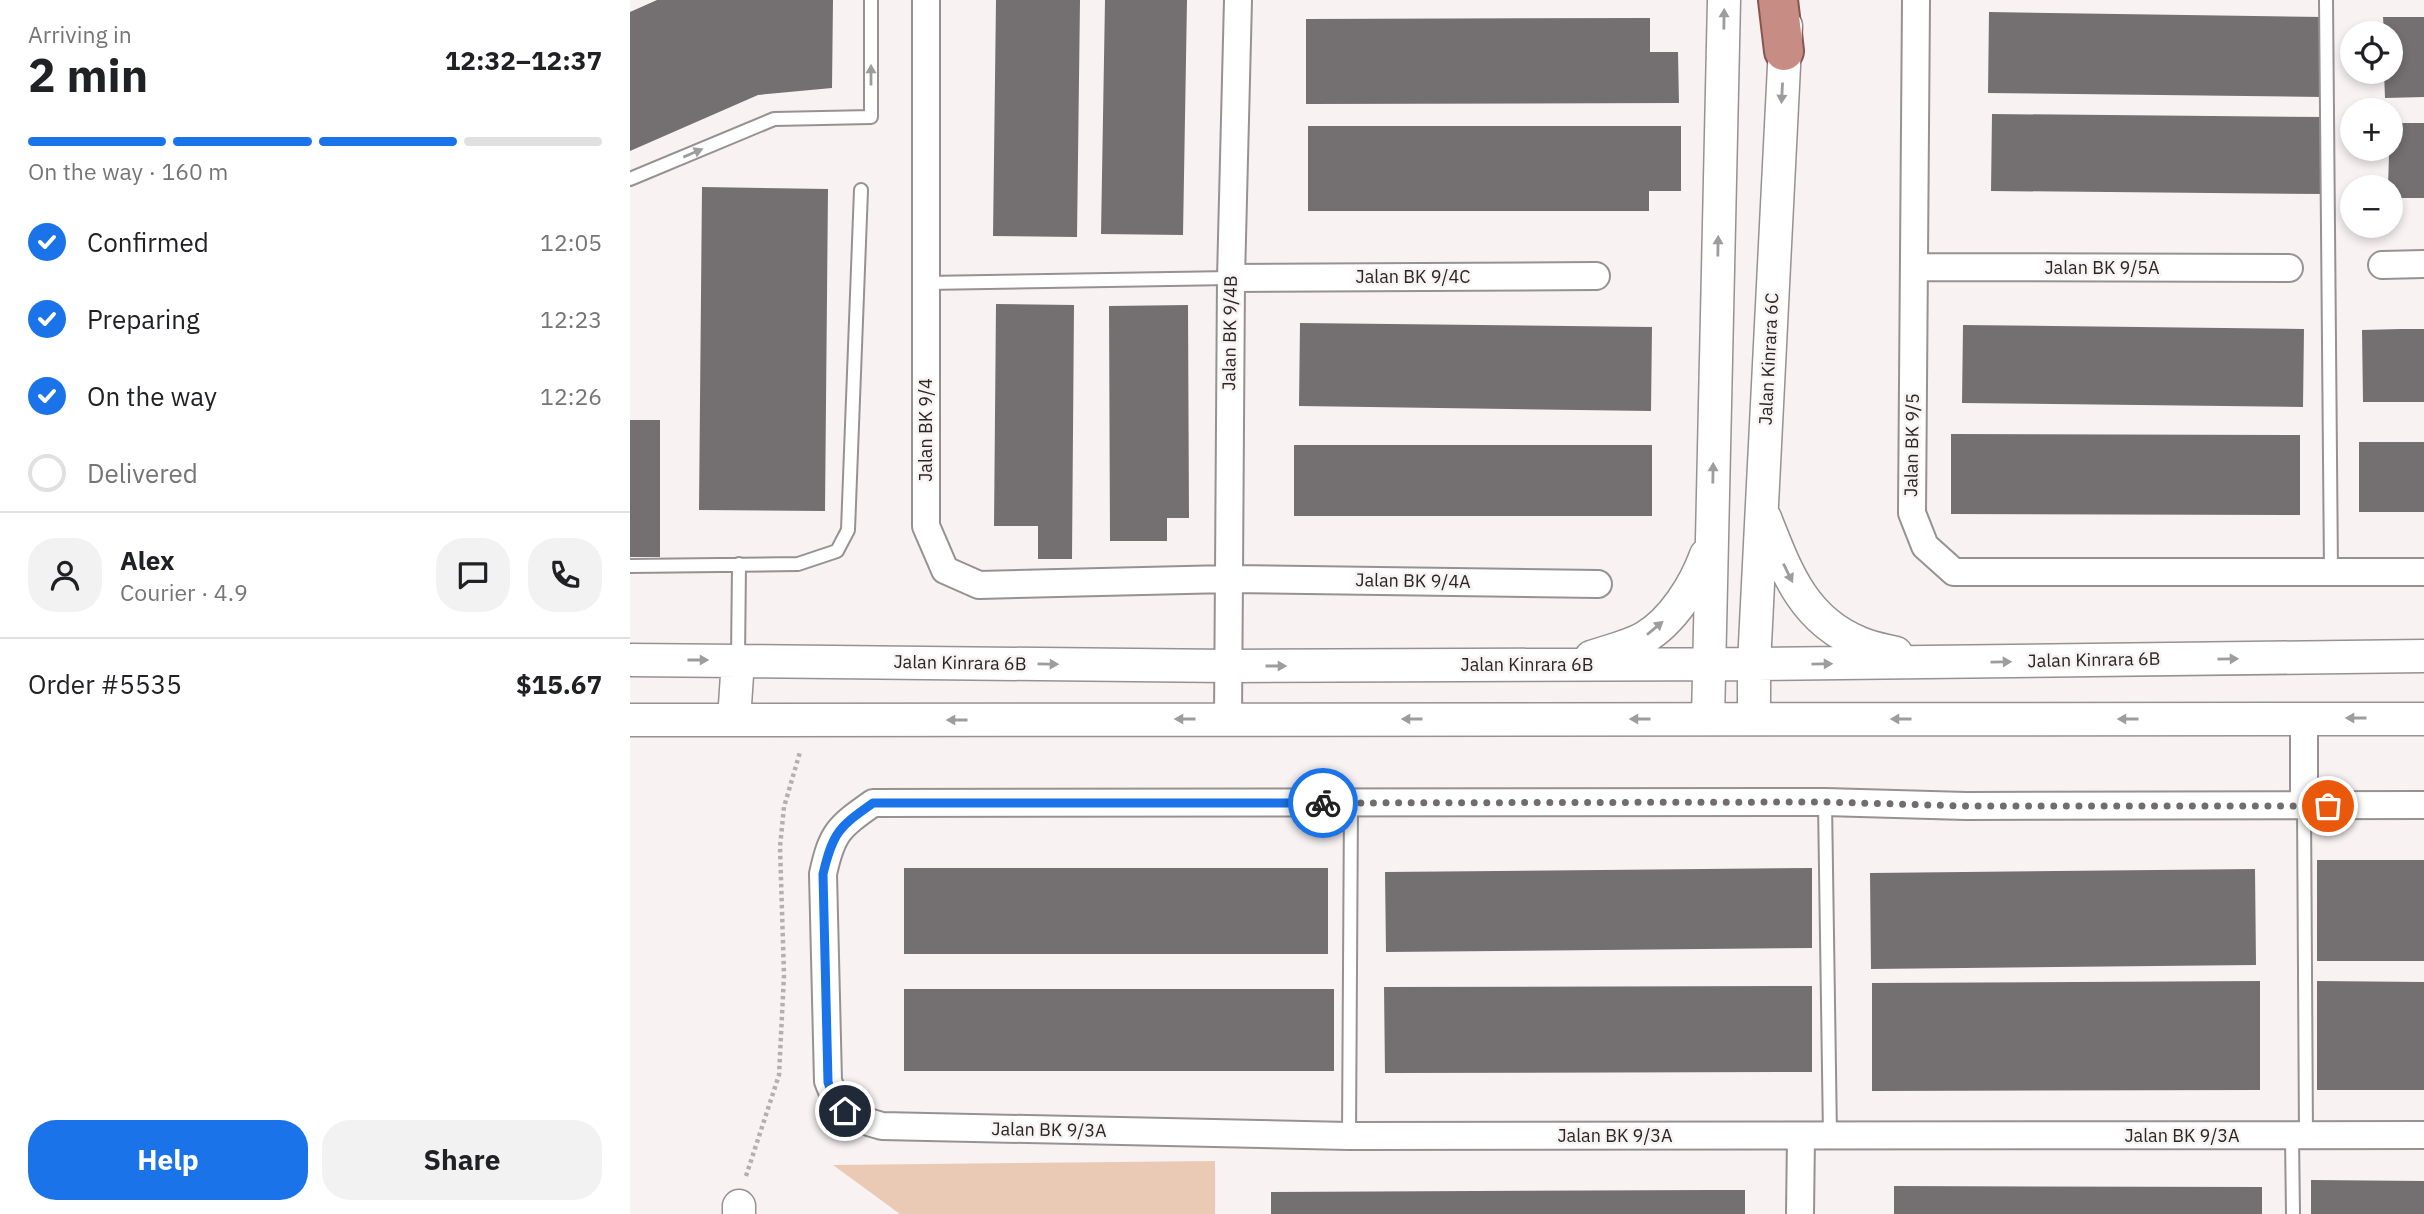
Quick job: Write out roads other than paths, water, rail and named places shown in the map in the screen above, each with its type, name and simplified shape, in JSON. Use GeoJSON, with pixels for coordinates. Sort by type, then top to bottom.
{"type":"FeatureCollection","features":[{"type":"Feature","properties":{"kind":"highway"},"geometry":{"type":"LineString","coordinates":[[1778,0],[1784,51]]}},
{"type":"Feature","properties":{"kind":"street","name":"Jalan BK 9/4"},"geometry":{"type":"LineString","coordinates":[[926,0],[926,526],[945,570],[979,585],[1228,579]]}},
{"type":"Feature","properties":{"kind":"street","name":"Jalan BK 9/4B"},"geometry":{"type":"LineString","coordinates":[[1228,719],[1231,278],[1238,0]]}},
{"type":"Feature","properties":{"kind":"street"},"geometry":{"type":"LineString","coordinates":[[1708,719],[1724,0]]}},
{"type":"Feature","properties":{"kind":"street","name":"Jalan Kinrara 6C"},"geometry":{"type":"LineString","coordinates":[[1754,719],[1754,664],[1788,0]]}},
{"type":"Feature","properties":{"kind":"street","name":"Jalan BK 9/5"},"geometry":{"type":"LineString","coordinates":[[1916,0],[1912,513],[1925,546],[1954,572],[2424,572]]}},
{"type":"Feature","properties":{"kind":"street"},"geometry":{"type":"LineString","coordinates":[[2382,265],[2424,264]]}},
{"type":"Feature","properties":{"kind":"street","name":"Jalan BK 9/5A"},"geometry":{"type":"LineString","coordinates":[[1915,267],[2289,268]]}},
{"type":"Feature","properties":{"kind":"street","name":"Jalan BK 9/4C"},"geometry":{"type":"LineString","coordinates":[[1231,278],[1596,276]]}},
{"type":"Feature","properties":{"kind":"street"},"geometry":{"type":"LineString","coordinates":[[1762,511],[1790,578],[1806,603],[1832,629],[1861,644],[1933,663]]}},
{"type":"Feature","properties":{"kind":"street"},"geometry":{"type":"LineString","coordinates":[[1570,665],[1644,638],[1667,618],[1686,596],[1701,570],[1711,542]]}},
{"type":"Feature","properties":{"kind":"street","name":"Jalan BK 9/4A"},"geometry":{"type":"LineString","coordinates":[[1228,579],[1598,584]]}},
{"type":"Feature","properties":{"kind":"street","name":"Jalan Kinrara 6B"},"geometry":{"type":"LineString","coordinates":[[630,660],[1228,666],[1933,663],[2424,656]]}},
{"type":"Feature","properties":{"kind":"street"},"geometry":{"type":"LineString","coordinates":[[734,720],[738,660]]}},
{"type":"Feature","properties":{"kind":"street"},"geometry":{"type":"LineString","coordinates":[[2304,719],[2304,806]]}},
{"type":"Feature","properties":{"kind":"street"},"geometry":{"type":"LineString","coordinates":[[630,720],[2424,719]]}},
{"type":"Feature","properties":{"kind":"street","name":"Jalan BK 9/3A"},"geometry":{"type":"LineString","coordinates":[[1351,803],[873,803],[845,823],[830,845],[823,874],[828,1082],[833,1097],[845,1111],[861,1120],[883,1126],[1349,1136],[2424,1135]]}},
{"type":"Feature","properties":{"kind":"street"},"geometry":{"type":"LineString","coordinates":[[1351,803],[2424,805]]}},
{"type":"Feature","properties":{"kind":"street"},"geometry":{"type":"LineString","coordinates":[[1800,1214],[1801,1136]]}},
{"type":"Feature","properties":{"kind":"lane"},"geometry":{"type":"LineString","coordinates":[[630,179],[774,119],[871,117],[871,0]]}},
{"type":"Feature","properties":{"kind":"lane"},"geometry":{"type":"LineString","coordinates":[[2326,0],[2331,572]]}},
{"type":"Feature","properties":{"kind":"lane"},"geometry":{"type":"LineString","coordinates":[[630,566],[798,564],[837,551],[848,530],[861,190]]}},
{"type":"Feature","properties":{"kind":"lane"},"geometry":{"type":"LineString","coordinates":[[926,283],[1231,278]]}},
{"type":"Feature","properties":{"kind":"lane"},"geometry":{"type":"LineString","coordinates":[[738,660],[739,564]]}},
{"type":"Feature","properties":{"kind":"lane"},"geometry":{"type":"LineString","coordinates":[[1825,802],[1830,1136]]}},
{"type":"Feature","properties":{"kind":"lane"},"geometry":{"type":"LineString","coordinates":[[1349,1136],[1351,803]]}},
{"type":"Feature","properties":{"kind":"lane"},"geometry":{"type":"LineString","coordinates":[[2293,1214],[2299,1135],[2304,806]]}}]}
